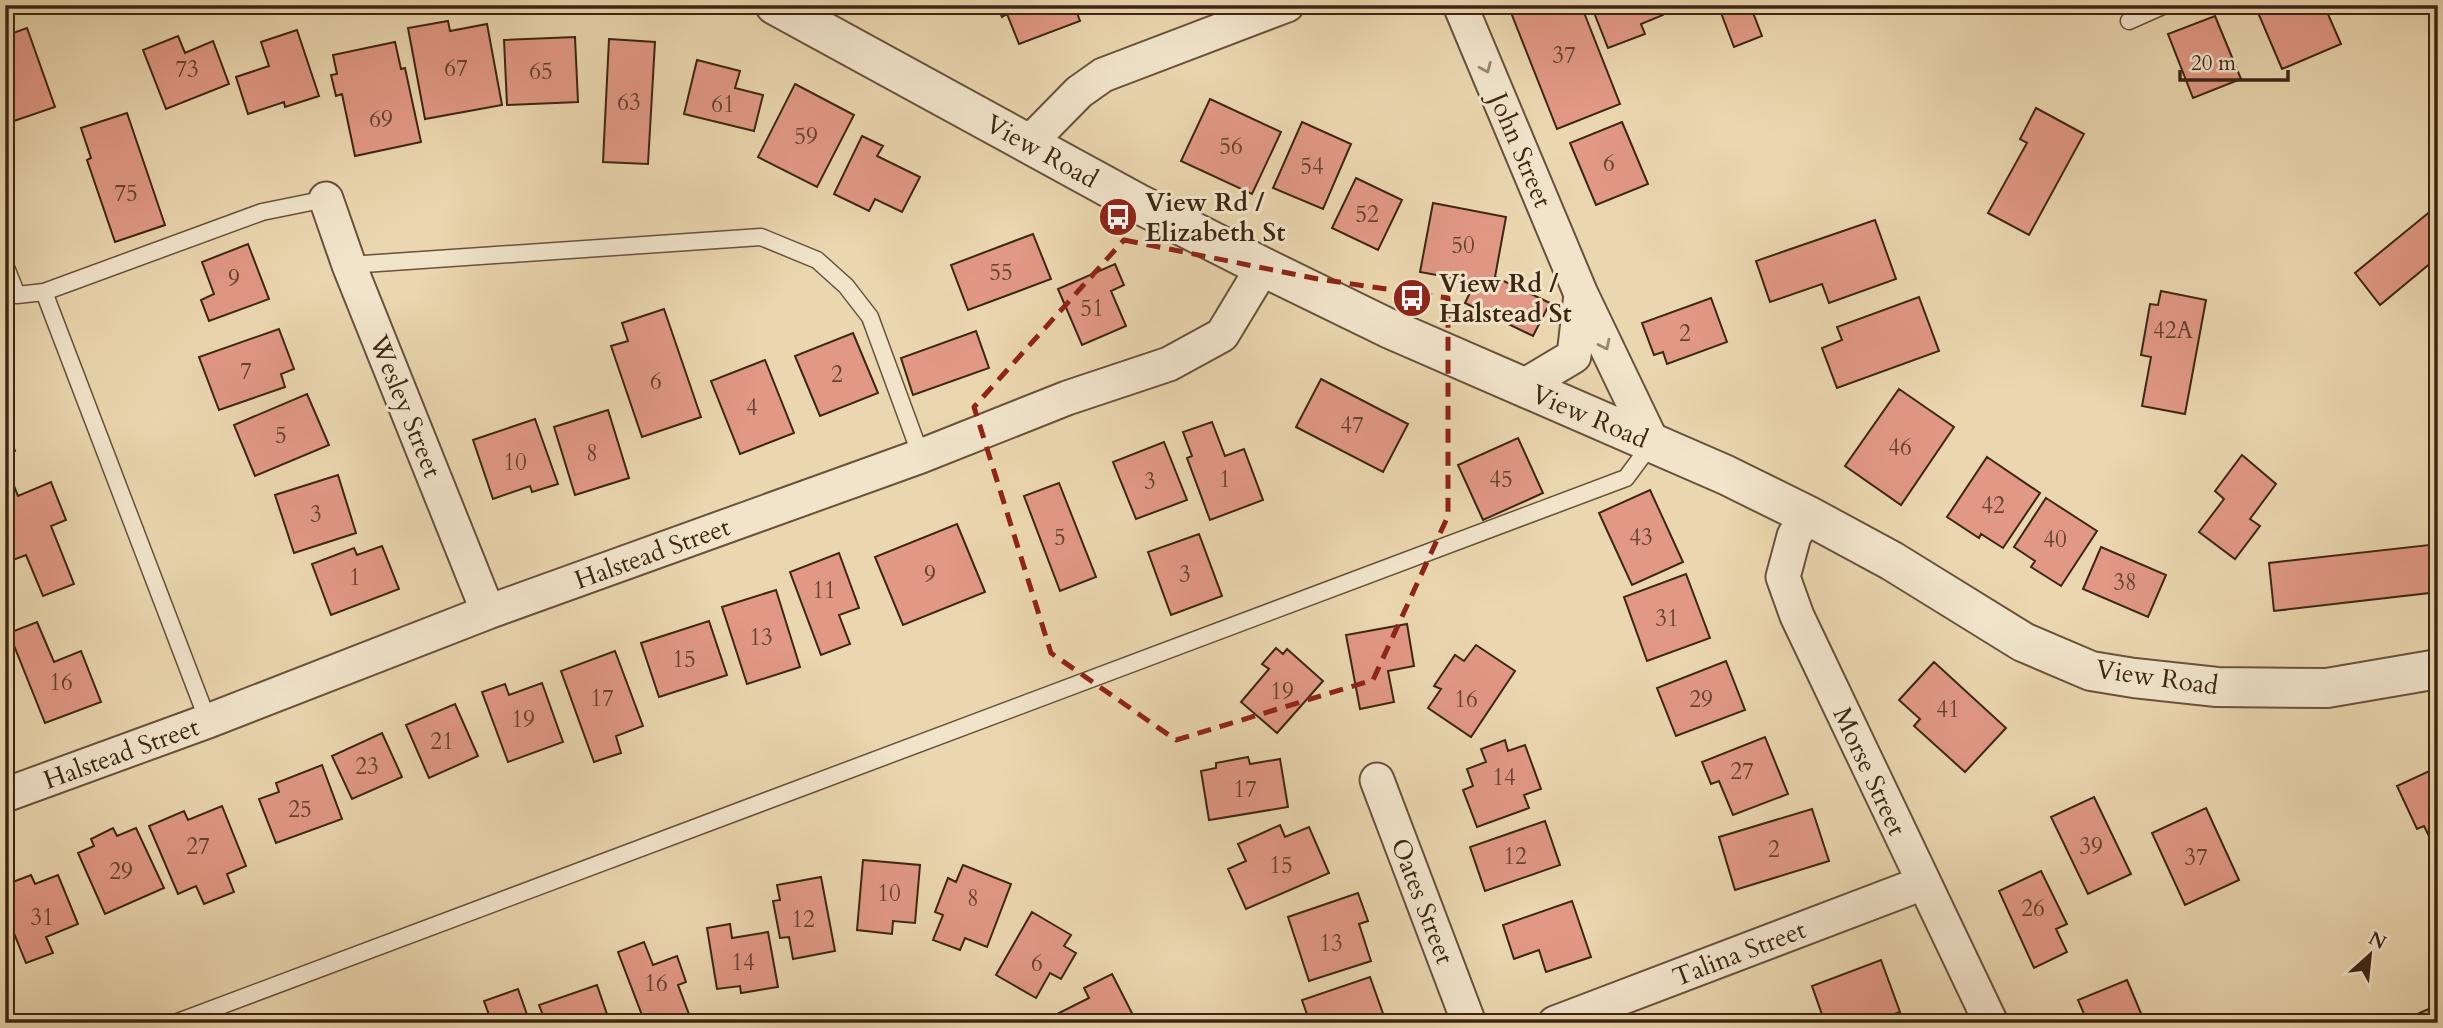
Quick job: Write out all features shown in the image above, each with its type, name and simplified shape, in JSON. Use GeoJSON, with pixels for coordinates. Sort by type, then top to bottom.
{"type":"FeatureCollection","features":[{"type":"Feature","properties":{"kind":"street","name":"View Road"},"geometry":{"type":"LineString","coordinates":[[775,5],[1137,203],[1263,267],[1388,328],[1726,475],[1892,561],[2023,642],[2091,671],[2217,687],[2327,688],[2438,668]]}},
{"type":"Feature","properties":{"kind":"street"},"geometry":{"type":"LineString","coordinates":[[1028,144],[1079,92],[1103,75],[1287,5]]}},
{"type":"Feature","properties":{"kind":"street","name":"John Street"},"geometry":{"type":"LineString","coordinates":[[1460,5],[1581,295],[1652,442]]}},
{"type":"Feature","properties":{"kind":"street","name":"Wesley Street"},"geometry":{"type":"LineString","coordinates":[[326,199],[349,265],[488,612]]}},
{"type":"Feature","properties":{"kind":"street","name":"Halstead Street"},"geometry":{"type":"LineString","coordinates":[[8,785],[208,722],[488,612],[921,456],[1067,398],[1169,364],[1222,335],[1263,267]]}},
{"type":"Feature","properties":{"kind":"street","name":"John Street"},"geometry":{"type":"LineString","coordinates":[[1522,387],[1574,356],[1581,295]]}},
{"type":"Feature","properties":{"kind":"street","name":"Morse Street"},"geometry":{"type":"LineString","coordinates":[[1807,515],[1794,536],[1783,577],[1797,616],[1991,1023]]}},
{"type":"Feature","properties":{"kind":"street","name":"Oates Street"},"geometry":{"type":"LineString","coordinates":[[1377,780],[1469,1023]]}},
{"type":"Feature","properties":{"kind":"street","name":"Talina Street"},"geometry":{"type":"LineString","coordinates":[[1555,1023],[1923,883]]}},
{"type":"Feature","properties":{"kind":"lane"},"geometry":{"type":"LineString","coordinates":[[2129,20],[2165,5]]}},
{"type":"Feature","properties":{"kind":"lane"},"geometry":{"type":"LineString","coordinates":[[5,265],[18,295],[44,292],[262,212],[326,199]]}},
{"type":"Feature","properties":{"kind":"lane"},"geometry":{"type":"LineString","coordinates":[[349,265],[761,237],[817,260],[846,286],[870,317],[921,456]]}},
{"type":"Feature","properties":{"kind":"lane"},"geometry":{"type":"LineString","coordinates":[[44,292],[208,722]]}},
{"type":"Feature","properties":{"kind":"lane"},"geometry":{"type":"LineString","coordinates":[[175,1023],[1626,478],[1652,442]]}},
{"type":"Feature","properties":{"kind":"highlighted area"},"geometry":{"type":"Polygon","coordinates":[[[1124,240],[1318,279],[1448,298],[1448,516],[1373,680],[1176,740],[1051,653],[974,407],[1124,240]]]}},
{"type":"Feature","properties":{"kind":"building"},"geometry":{"type":"Polygon","coordinates":[[[997,5],[1074,5],[1080,21],[1019,44],[1007,14],[1002,17],[997,5]]]}},
{"type":"Feature","properties":{"kind":"building"},"geometry":{"type":"Polygon","coordinates":[[[1508,5],[1581,5],[1620,104],[1557,129],[1508,5]]]}},
{"type":"Feature","properties":{"kind":"building"},"geometry":{"type":"Polygon","coordinates":[[[1591,5],[1660,5],[1663,15],[1641,24],[1645,34],[1608,48],[1591,5]]]}},
{"type":"Feature","properties":{"kind":"building"},"geometry":{"type":"Polygon","coordinates":[[[1718,5],[1750,5],[1762,36],[1734,47],[1718,5]]]}},
{"type":"Feature","properties":{"kind":"building"},"geometry":{"type":"Polygon","coordinates":[[[2261,5],[2324,5],[2341,44],[2282,69],[2256,8],[2261,5]]]}},
{"type":"Feature","properties":{"kind":"building"},"geometry":{"type":"Polygon","coordinates":[[[2215,16],[2241,79],[2193,98],[2168,34],[2215,16]]]}},
{"type":"Feature","properties":{"kind":"building"},"geometry":{"type":"Polygon","coordinates":[[[448,21],[450,31],[487,24],[502,105],[425,119],[408,28],[448,21]]]}},
{"type":"Feature","properties":{"kind":"building"},"geometry":{"type":"Polygon","coordinates":[[[27,28],[55,107],[5,124],[5,36],[27,28]]]}},
{"type":"Feature","properties":{"kind":"building"},"geometry":{"type":"Polygon","coordinates":[[[297,30],[319,96],[285,107],[284,102],[248,114],[236,77],[269,66],[261,42],[297,30]]]}},
{"type":"Feature","properties":{"kind":"building"},"geometry":{"type":"Polygon","coordinates":[[[178,36],[185,53],[213,41],[229,84],[166,109],[143,50],[178,36]]]}},
{"type":"Feature","properties":{"kind":"building"},"geometry":{"type":"Polygon","coordinates":[[[575,37],[578,102],[507,105],[504,40],[575,37]]]}},
{"type":"Feature","properties":{"kind":"building"},"geometry":{"type":"Polygon","coordinates":[[[609,39],[655,42],[648,164],[603,162],[609,39]]]}},
{"type":"Feature","properties":{"kind":"building"},"geometry":{"type":"Polygon","coordinates":[[[395,42],[401,69],[405,68],[421,142],[355,156],[342,94],[336,96],[331,75],[337,74],[333,55],[395,42]]]}},
{"type":"Feature","properties":{"kind":"building"},"geometry":{"type":"Polygon","coordinates":[[[697,60],[740,71],[735,88],[763,95],[754,131],[684,114],[697,60]]]}},
{"type":"Feature","properties":{"kind":"building"},"geometry":{"type":"Polygon","coordinates":[[[795,84],[854,115],[817,187],[758,157],[795,84]]]}},
{"type":"Feature","properties":{"kind":"building"},"geometry":{"type":"Polygon","coordinates":[[[1210,99],[1281,132],[1252,194],[1181,161],[1210,99]]]}},
{"type":"Feature","properties":{"kind":"building"},"geometry":{"type":"Polygon","coordinates":[[[2036,108],[2084,134],[2029,235],[1988,213],[2027,143],[2020,139],[2036,108]]]}},
{"type":"Feature","properties":{"kind":"building"},"geometry":{"type":"Polygon","coordinates":[[[127,113],[165,225],[115,242],[87,160],[91,158],[81,128],[127,113]]]}},
{"type":"Feature","properties":{"kind":"building"},"geometry":{"type":"Polygon","coordinates":[[[1302,122],[1351,144],[1323,209],[1273,188],[1302,122]]]}},
{"type":"Feature","properties":{"kind":"building"},"geometry":{"type":"Polygon","coordinates":[[[1622,122],[1648,184],[1596,205],[1570,143],[1622,122]]]}},
{"type":"Feature","properties":{"kind":"building"},"geometry":{"type":"Polygon","coordinates":[[[862,136],[883,146],[877,156],[920,177],[902,212],[875,199],[869,211],[834,194],[862,136]]]}},
{"type":"Feature","properties":{"kind":"building"},"geometry":{"type":"Polygon","coordinates":[[[1356,178],[1402,200],[1378,250],[1332,228],[1356,178]]]}},
{"type":"Feature","properties":{"kind":"building"},"geometry":{"type":"Polygon","coordinates":[[[1433,203],[1506,217],[1495,277],[1550,303],[1533,336],[1465,303],[1475,282],[1420,272],[1433,203]]]}},
{"type":"Feature","properties":{"kind":"building"},"geometry":{"type":"Polygon","coordinates":[[[2438,205],[2438,257],[2380,305],[2355,273],[2438,205]]]}},
{"type":"Feature","properties":{"kind":"building"},"geometry":{"type":"Polygon","coordinates":[[[1875,220],[1896,279],[1829,303],[1822,284],[1770,302],[1756,261],[1875,220]]]}},
{"type":"Feature","properties":{"kind":"building"},"geometry":{"type":"Polygon","coordinates":[[[1033,234],[1051,279],[968,310],[951,265],[1033,234]]]}},
{"type":"Feature","properties":{"kind":"building"},"geometry":{"type":"Polygon","coordinates":[[[248,244],[269,299],[209,321],[201,300],[214,294],[202,262],[248,244]]]}},
{"type":"Feature","properties":{"kind":"building"},"geometry":{"type":"Polygon","coordinates":[[[1115,264],[1124,285],[1111,291],[1126,326],[1082,345],[1058,289],[1115,264]]]}},
{"type":"Feature","properties":{"kind":"building"},"geometry":{"type":"Polygon","coordinates":[[[2161,291],[2206,300],[2185,414],[2142,406],[2151,357],[2141,355],[2150,304],[2158,305],[2161,291]]]}},
{"type":"Feature","properties":{"kind":"building"},"geometry":{"type":"Polygon","coordinates":[[[1919,297],[1939,351],[1837,388],[1822,348],[1842,340],[1837,327],[1919,297]]]}},
{"type":"Feature","properties":{"kind":"building"},"geometry":{"type":"Polygon","coordinates":[[[1711,298],[1727,342],[1667,364],[1663,352],[1654,355],[1642,323],[1711,298]]]}},
{"type":"Feature","properties":{"kind":"building"},"geometry":{"type":"Polygon","coordinates":[[[664,309],[701,417],[642,437],[611,346],[628,341],[622,323],[664,309]]]}},
{"type":"Feature","properties":{"kind":"building"},"geometry":{"type":"Polygon","coordinates":[[[279,329],[294,369],[281,374],[285,387],[219,410],[199,357],[279,329]]]}},
{"type":"Feature","properties":{"kind":"building"},"geometry":{"type":"Polygon","coordinates":[[[976,331],[989,368],[913,395],[901,358],[976,331]]]}},
{"type":"Feature","properties":{"kind":"building"},"geometry":{"type":"Polygon","coordinates":[[[853,333],[878,393],[820,416],[795,356],[853,333]]]}},
{"type":"Feature","properties":{"kind":"building"},"geometry":{"type":"Polygon","coordinates":[[[765,360],[794,433],[740,454],[711,381],[765,360]]]}},
{"type":"Feature","properties":{"kind":"building"},"geometry":{"type":"Polygon","coordinates":[[[1321,379],[1408,424],[1383,472],[1296,427],[1321,379]]]}},
{"type":"Feature","properties":{"kind":"building"},"geometry":{"type":"Polygon","coordinates":[[[1899,389],[1954,427],[1901,505],[1845,466],[1899,389]]]}},
{"type":"Feature","properties":{"kind":"building"},"geometry":{"type":"Polygon","coordinates":[[[307,394],[329,445],[255,476],[234,425],[307,394]]]}},
{"type":"Feature","properties":{"kind":"building"},"geometry":{"type":"Polygon","coordinates":[[[608,410],[629,478],[575,495],[554,427],[608,410]]]}},
{"type":"Feature","properties":{"kind":"building"},"geometry":{"type":"Polygon","coordinates":[[[535,419],[558,484],[532,492],[530,486],[493,499],[473,440],[535,419]]]}},
{"type":"Feature","properties":{"kind":"building"},"geometry":{"type":"Polygon","coordinates":[[[1212,422],[1225,456],[1244,449],[1263,500],[1210,520],[1187,458],[1192,456],[1183,432],[1212,422]]]}},
{"type":"Feature","properties":{"kind":"building"},"geometry":{"type":"Polygon","coordinates":[[[5,425],[15,451],[5,455],[5,425]]]}},
{"type":"Feature","properties":{"kind":"building"},"geometry":{"type":"Polygon","coordinates":[[[1518,438],[1543,493],[1483,520],[1458,465],[1518,438]]]}},
{"type":"Feature","properties":{"kind":"building"},"geometry":{"type":"Polygon","coordinates":[[[1164,442],[1187,500],[1136,519],[1113,462],[1164,442]]]}},
{"type":"Feature","properties":{"kind":"building"},"geometry":{"type":"Polygon","coordinates":[[[2242,455],[2276,484],[2250,519],[2260,526],[2235,559],[2199,532],[2224,499],[2215,491],[2242,455]]]}},
{"type":"Feature","properties":{"kind":"building"},"geometry":{"type":"Polygon","coordinates":[[[1987,457],[2040,493],[2003,548],[1981,534],[1979,538],[1947,517],[1987,457]]]}},
{"type":"Feature","properties":{"kind":"building"},"geometry":{"type":"Polygon","coordinates":[[[9,473],[18,496],[51,482],[66,520],[51,526],[74,584],[43,596],[26,555],[5,563],[5,474],[9,473]]]}},
{"type":"Feature","properties":{"kind":"building"},"geometry":{"type":"Polygon","coordinates":[[[338,475],[356,533],[294,553],[275,495],[338,475]]]}},
{"type":"Feature","properties":{"kind":"building"},"geometry":{"type":"Polygon","coordinates":[[[1059,483],[1096,577],[1060,591],[1024,496],[1059,483]]]}},
{"type":"Feature","properties":{"kind":"building"},"geometry":{"type":"Polygon","coordinates":[[[1650,490],[1683,562],[1632,585],[1599,513],[1650,490]]]}},
{"type":"Feature","properties":{"kind":"building"},"geometry":{"type":"Polygon","coordinates":[[[2046,498],[2097,531],[2061,586],[2031,567],[2035,561],[2014,547],[2046,498]]]}},
{"type":"Feature","properties":{"kind":"building"},"geometry":{"type":"Polygon","coordinates":[[[957,524],[985,592],[903,625],[875,557],[957,524]]]}},
{"type":"Feature","properties":{"kind":"building"},"geometry":{"type":"Polygon","coordinates":[[[1199,534],[1222,596],[1171,615],[1148,552],[1199,534]]]}},
{"type":"Feature","properties":{"kind":"building"},"geometry":{"type":"Polygon","coordinates":[[[2438,544],[2438,592],[2274,611],[2269,563],[2438,544]]]}},
{"type":"Feature","properties":{"kind":"building"},"geometry":{"type":"Polygon","coordinates":[[[382,546],[399,589],[331,615],[312,564],[354,548],[357,555],[382,546]]]}},
{"type":"Feature","properties":{"kind":"building"},"geometry":{"type":"Polygon","coordinates":[[[2101,547],[2166,575],[2148,617],[2083,589],[2101,547]]]}},
{"type":"Feature","properties":{"kind":"building"},"geometry":{"type":"Polygon","coordinates":[[[839,553],[859,608],[839,615],[850,644],[821,655],[790,572],[839,553]]]}},
{"type":"Feature","properties":{"kind":"building"},"geometry":{"type":"Polygon","coordinates":[[[1686,574],[1710,638],[1647,661],[1624,597],[1686,574]]]}},
{"type":"Feature","properties":{"kind":"building"},"geometry":{"type":"Polygon","coordinates":[[[776,590],[800,667],[747,684],[722,607],[776,590]]]}},
{"type":"Feature","properties":{"kind":"building"},"geometry":{"type":"Polygon","coordinates":[[[709,621],[727,675],[659,697],[641,643],[709,621]]]}},
{"type":"Feature","properties":{"kind":"building"},"geometry":{"type":"Polygon","coordinates":[[[37,622],[54,662],[81,651],[101,702],[45,723],[9,633],[37,622]]]}},
{"type":"Feature","properties":{"kind":"building"},"geometry":{"type":"Polygon","coordinates":[[[1407,624],[1414,666],[1388,671],[1394,702],[1360,709],[1346,635],[1407,624]]]}},
{"type":"Feature","properties":{"kind":"building"},"geometry":{"type":"Polygon","coordinates":[[[1476,645],[1515,671],[1471,737],[1428,708],[1441,689],[1434,686],[1455,655],[1464,661],[1476,645]]]}},
{"type":"Feature","properties":{"kind":"building"},"geometry":{"type":"Polygon","coordinates":[[[1276,648],[1283,654],[1287,649],[1323,681],[1277,733],[1241,702],[1269,669],[1262,664],[1276,648]]]}},
{"type":"Feature","properties":{"kind":"building"},"geometry":{"type":"Polygon","coordinates":[[[615,651],[643,726],[616,736],[621,753],[594,762],[561,671],[615,651]]]}},
{"type":"Feature","properties":{"kind":"building"},"geometry":{"type":"Polygon","coordinates":[[[1726,661],[1745,710],[1676,736],[1657,688],[1726,661]]]}},
{"type":"Feature","properties":{"kind":"building"},"geometry":{"type":"Polygon","coordinates":[[[1934,662],[2006,728],[1965,772],[1914,726],[1920,719],[1899,700],[1934,662]]]}},
{"type":"Feature","properties":{"kind":"building"},"geometry":{"type":"Polygon","coordinates":[[[542,683],[563,742],[508,762],[482,692],[505,684],[509,695],[542,683]]]}},
{"type":"Feature","properties":{"kind":"building"},"geometry":{"type":"Polygon","coordinates":[[[455,704],[478,756],[429,778],[406,725],[455,704]]]}},
{"type":"Feature","properties":{"kind":"building"},"geometry":{"type":"Polygon","coordinates":[[[382,733],[402,777],[352,799],[332,756],[382,733]]]}},
{"type":"Feature","properties":{"kind":"building"},"geometry":{"type":"Polygon","coordinates":[[[1765,737],[1788,794],[1733,815],[1719,781],[1711,784],[1702,762],[1765,737]]]}},
{"type":"Feature","properties":{"kind":"building"},"geometry":{"type":"Polygon","coordinates":[[[1505,740],[1508,751],[1525,745],[1541,789],[1524,795],[1529,808],[1477,827],[1463,790],[1473,786],[1467,769],[1486,762],[1481,749],[1505,740]]]}},
{"type":"Feature","properties":{"kind":"building"},"geometry":{"type":"Polygon","coordinates":[[[1248,757],[1250,764],[1280,759],[1288,807],[1209,820],[1201,771],[1216,768],[1216,763],[1248,757]]]}},
{"type":"Feature","properties":{"kind":"building"},"geometry":{"type":"Polygon","coordinates":[[[322,765],[342,819],[276,843],[259,799],[279,792],[276,783],[322,765]]]}},
{"type":"Feature","properties":{"kind":"building"},"geometry":{"type":"Polygon","coordinates":[[[2438,767],[2438,854],[2424,826],[2417,829],[2397,786],[2438,767]]]}},
{"type":"Feature","properties":{"kind":"building"},"geometry":{"type":"Polygon","coordinates":[[[2094,797],[2131,874],[2088,894],[2051,817],[2094,797]]]}},
{"type":"Feature","properties":{"kind":"building"},"geometry":{"type":"Polygon","coordinates":[[[222,806],[246,866],[227,874],[234,892],[204,904],[196,886],[178,894],[149,826],[184,811],[188,820],[222,806]]]}},
{"type":"Feature","properties":{"kind":"building"},"geometry":{"type":"Polygon","coordinates":[[[2206,808],[2239,880],[2185,905],[2152,833],[2206,808]]]}},
{"type":"Feature","properties":{"kind":"building"},"geometry":{"type":"Polygon","coordinates":[[[1812,809],[1829,861],[1735,890],[1719,837],[1812,809]]]}},
{"type":"Feature","properties":{"kind":"building"},"geometry":{"type":"Polygon","coordinates":[[[1545,821],[1560,865],[1485,891],[1470,847],[1545,821]]]}},
{"type":"Feature","properties":{"kind":"building"},"geometry":{"type":"Polygon","coordinates":[[[1280,825],[1285,837],[1309,827],[1329,873],[1246,909],[1228,869],[1246,861],[1238,844],[1280,825]]]}},
{"type":"Feature","properties":{"kind":"building"},"geometry":{"type":"Polygon","coordinates":[[[113,828],[117,836],[136,828],[164,888],[105,914],[78,853],[94,846],[91,839],[113,828]]]}},
{"type":"Feature","properties":{"kind":"building"},"geometry":{"type":"Polygon","coordinates":[[[863,860],[920,865],[915,923],[893,921],[892,934],[857,930],[863,860]]]}},
{"type":"Feature","properties":{"kind":"building"},"geometry":{"type":"Polygon","coordinates":[[[963,865],[1011,884],[987,947],[965,938],[960,950],[933,940],[943,915],[935,912],[948,878],[956,882],[963,865]]]}},
{"type":"Feature","properties":{"kind":"building"},"geometry":{"type":"Polygon","coordinates":[[[2041,871],[2067,924],[2056,929],[2067,952],[2034,968],[1999,891],[2041,871]]]}},
{"type":"Feature","properties":{"kind":"building"},"geometry":{"type":"Polygon","coordinates":[[[31,875],[35,884],[58,875],[78,924],[46,937],[53,953],[26,963],[5,911],[5,885],[31,875]]]}},
{"type":"Feature","properties":{"kind":"building"},"geometry":{"type":"Polygon","coordinates":[[[821,877],[835,951],[793,959],[789,937],[780,938],[773,901],[780,900],[777,885],[821,877]]]}},
{"type":"Feature","properties":{"kind":"building"},"geometry":{"type":"Polygon","coordinates":[[[1358,893],[1368,921],[1359,924],[1371,961],[1309,981],[1288,917],[1358,893]]]}},
{"type":"Feature","properties":{"kind":"building"},"geometry":{"type":"Polygon","coordinates":[[[1572,901],[1591,957],[1546,972],[1539,950],[1514,959],[1503,925],[1572,901]]]}},
{"type":"Feature","properties":{"kind":"building"},"geometry":{"type":"Polygon","coordinates":[[[1032,912],[1071,935],[1064,946],[1076,953],[1061,979],[1050,973],[1036,998],[996,975],[1032,912]]]}},
{"type":"Feature","properties":{"kind":"building"},"geometry":{"type":"Polygon","coordinates":[[[730,924],[732,938],[768,932],[778,987],[741,993],[740,986],[717,989],[707,928],[730,924]]]}},
{"type":"Feature","properties":{"kind":"building"},"geometry":{"type":"Polygon","coordinates":[[[644,942],[653,965],[677,956],[686,982],[678,985],[692,1022],[645,1023],[618,952],[644,942]]]}},
{"type":"Feature","properties":{"kind":"building"},"geometry":{"type":"Polygon","coordinates":[[[1881,960],[1900,1012],[1870,1023],[1825,1023],[1812,986],[1881,960]]]}},
{"type":"Feature","properties":{"kind":"building"},"geometry":{"type":"Polygon","coordinates":[[[1112,974],[1137,1023],[1056,1023],[1053,1016],[1089,998],[1084,988],[1112,974]]]}},
{"type":"Feature","properties":{"kind":"building"},"geometry":{"type":"Polygon","coordinates":[[[1370,977],[1385,1019],[1373,1023],[1310,1023],[1302,1000],[1370,977]]]}},
{"type":"Feature","properties":{"kind":"building"},"geometry":{"type":"Polygon","coordinates":[[[2127,980],[2145,1023],[2088,1023],[2078,1000],[2127,980]]]}},
{"type":"Feature","properties":{"kind":"building"},"geometry":{"type":"Polygon","coordinates":[[[597,985],[610,1023],[546,1023],[539,1005],[597,985]]]}},
{"type":"Feature","properties":{"kind":"building"},"geometry":{"type":"Polygon","coordinates":[[[518,989],[530,1023],[492,1023],[484,1001],[518,989]]]}},
{"type":"Feature","properties":{"kind":"building"},"geometry":{"type":"Polygon","coordinates":[[[2438,1005],[2438,1023],[2412,1023],[2410,1017],[2438,1005]]]}},
{"type":"Feature","properties":{"kind":"place","name":"View Rd / Elizabeth St"},"geometry":{"type":"Point","coordinates":[1118,217]}},
{"type":"Feature","properties":{"kind":"place","name":"View Rd / Halstead St"},"geometry":{"type":"Point","coordinates":[1412,298]}}]}
